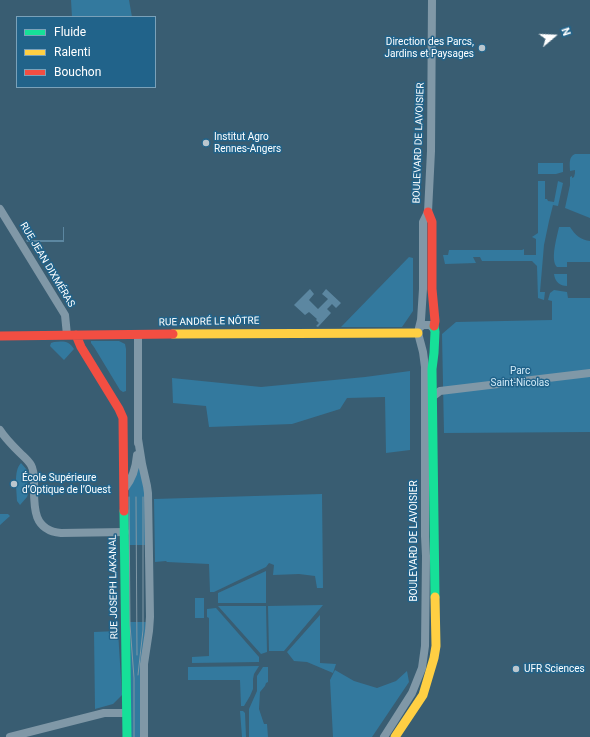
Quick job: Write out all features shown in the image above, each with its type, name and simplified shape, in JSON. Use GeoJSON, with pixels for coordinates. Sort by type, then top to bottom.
{"type":"FeatureCollection","features":[{"type":"Feature","properties":{"kind":"street","name":"BOULEVARD DE LAVOISIER"},"geometry":{"type":"LineString","coordinates":[[384,737],[412,693],[422,668],[425,646],[425,368],[419,332],[423,289],[424,222],[428,212],[431,151],[432,0]]}},
{"type":"Feature","properties":{"kind":"street","name":"RUE JEAN DIXMÉRAS"},"geometry":{"type":"LineString","coordinates":[[0,209],[65,315],[71,335],[81,347],[119,409],[123,418],[125,488]]}},
{"type":"Feature","properties":{"kind":"street","name":"BOULEVARD DE LAVOISIER"},"geometry":{"type":"LineString","coordinates":[[395,737],[423,695],[436,646],[432,397],[435,321],[432,288],[432,222],[428,212]]}},
{"type":"Feature","properties":{"kind":"street"},"geometry":{"type":"LineString","coordinates":[[427,324],[430,325],[434,332],[431,340],[426,341],[421,339],[419,332],[423,325],[427,324]]}},
{"type":"Feature","properties":{"kind":"street","name":"RUE ANDRÉ LE NÔTRE"},"geometry":{"type":"LineString","coordinates":[[0,336],[419,332]]}},
{"type":"Feature","properties":{"kind":"street","name":"RUE JOSEPH LAKANAL"},"geometry":{"type":"LineString","coordinates":[[128,737],[125,488],[137,464],[138,334]]}},
{"type":"Feature","properties":{"kind":"street"},"geometry":{"type":"LineString","coordinates":[[432,397],[440,391],[590,374]]}},
{"type":"Feature","properties":{"kind":"street"},"geometry":{"type":"LineString","coordinates":[[0,430],[31,465],[34,473],[35,513],[44,527],[54,532],[61,533],[125,532]]}},
{"type":"Feature","properties":{"kind":"street","name":"RUE JOSEPH LAKANAL"},"geometry":{"type":"LineString","coordinates":[[138,439],[142,464],[148,486],[149,631],[144,664],[144,737]]}},
{"type":"Feature","properties":{"kind":"street"},"geometry":{"type":"LineString","coordinates":[[10,737],[104,713],[127,713]]}},
{"type":"Feature","properties":{"kind":"green space"},"geometry":{"type":"Polygon","coordinates":[[[71,0],[129,0],[132,16],[72,16],[71,0]]]}},
{"type":"Feature","properties":{"kind":"green space"},"geometry":{"type":"Polygon","coordinates":[[[575,154],[590,154],[590,218],[565,208],[570,185],[570,177],[574,177],[575,173],[575,170],[570,171],[570,161],[571,157],[575,154]]]}},
{"type":"Feature","properties":{"kind":"green space"},"geometry":{"type":"Polygon","coordinates":[[[538,163],[563,163],[563,172],[556,174],[538,174],[538,163]]]}},
{"type":"Feature","properties":{"kind":"green space"},"geometry":{"type":"Polygon","coordinates":[[[538,181],[545,181],[545,199],[554,202],[558,181],[563,183],[558,206],[553,205],[544,245],[540,292],[545,292],[544,300],[538,298],[537,266],[532,261],[482,261],[480,257],[473,257],[476,263],[445,264],[443,255],[448,255],[449,250],[524,249],[524,255],[536,255],[536,239],[532,237],[538,233],[538,181]]]}},
{"type":"Feature","properties":{"kind":"green space"},"geometry":{"type":"Polygon","coordinates":[[[559,227],[570,227],[578,237],[590,241],[590,262],[567,262],[567,267],[557,267],[555,264],[554,254],[559,227]]]}},
{"type":"Feature","properties":{"kind":"green space"},"geometry":{"type":"Polygon","coordinates":[[[409,257],[413,258],[413,311],[402,327],[341,327],[409,257]]]}},
{"type":"Feature","properties":{"kind":"green space"},"geometry":{"type":"Polygon","coordinates":[[[554,274],[567,274],[567,286],[558,283],[554,274]]]}},
{"type":"Feature","properties":{"kind":"green space","name":"Parc Saint-Nicolas"},"geometry":{"type":"Polygon","coordinates":[[[554,290],[567,292],[568,298],[590,298],[590,432],[444,433],[442,334],[456,322],[552,320],[552,301],[548,300],[550,293],[554,290]]]}},
{"type":"Feature","properties":{"kind":"green space"},"geometry":{"type":"Polygon","coordinates":[[[91,341],[119,341],[125,344],[126,391],[123,392],[120,390],[91,341]]]}},
{"type":"Feature","properties":{"kind":"green space"},"geometry":{"type":"Polygon","coordinates":[[[66,342],[74,349],[64,360],[50,346],[51,343],[66,342]]]}},
{"type":"Feature","properties":{"kind":"green space"},"geometry":{"type":"Polygon","coordinates":[[[410,371],[410,450],[386,453],[385,397],[347,398],[340,409],[292,424],[209,427],[206,406],[173,403],[172,378],[261,387],[410,371]]]}},
{"type":"Feature","properties":{"kind":"green space"},"geometry":{"type":"Polygon","coordinates":[[[21,463],[27,470],[28,494],[20,505],[17,501],[16,481],[17,471],[21,463]]]}},
{"type":"Feature","properties":{"kind":"green space"},"geometry":{"type":"Polygon","coordinates":[[[139,466],[145,486],[145,545],[128,545],[129,489],[139,466]]]}},
{"type":"Feature","properties":{"kind":"green space"},"geometry":{"type":"Polygon","coordinates":[[[322,494],[323,588],[317,588],[315,576],[299,574],[273,575],[274,565],[269,563],[266,567],[214,592],[210,592],[209,564],[166,561],[155,562],[154,499],[322,494]]]}},
{"type":"Feature","properties":{"kind":"green space"},"geometry":{"type":"Polygon","coordinates":[[[0,514],[8,514],[10,516],[0,525],[0,514]]]}},
{"type":"Feature","properties":{"kind":"green space"},"geometry":{"type":"Polygon","coordinates":[[[266,571],[266,603],[218,603],[218,593],[266,571]]]}},
{"type":"Feature","properties":{"kind":"green space"},"geometry":{"type":"Polygon","coordinates":[[[195,598],[204,598],[204,618],[195,618],[195,598]]]}},
{"type":"Feature","properties":{"kind":"green space"},"geometry":{"type":"Polygon","coordinates":[[[323,605],[284,651],[269,651],[268,606],[323,605]]]}},
{"type":"Feature","properties":{"kind":"green space"},"geometry":{"type":"Polygon","coordinates":[[[218,606],[266,606],[267,652],[261,654],[218,606]]]}},
{"type":"Feature","properties":{"kind":"green space"},"geometry":{"type":"Polygon","coordinates":[[[216,608],[259,657],[259,662],[192,663],[192,657],[209,656],[209,618],[207,617],[207,609],[216,608]]]}},
{"type":"Feature","properties":{"kind":"green space"},"geometry":{"type":"Polygon","coordinates":[[[320,615],[320,663],[336,664],[333,673],[307,662],[294,661],[287,652],[320,615]]]}},
{"type":"Feature","properties":{"kind":"green space"},"geometry":{"type":"Polygon","coordinates":[[[128,622],[146,622],[141,737],[131,737],[128,622]]]}},
{"type":"Feature","properties":{"kind":"green space"},"geometry":{"type":"Polygon","coordinates":[[[118,631],[122,695],[113,704],[95,709],[94,632],[118,631]]]}},
{"type":"Feature","properties":{"kind":"green space"},"geometry":{"type":"Polygon","coordinates":[[[259,666],[254,674],[253,689],[244,706],[241,706],[240,680],[188,680],[188,667],[259,666]]]}},
{"type":"Feature","properties":{"kind":"green space"},"geometry":{"type":"Polygon","coordinates":[[[263,667],[268,667],[268,682],[260,692],[259,709],[264,724],[267,724],[268,737],[249,737],[249,709],[257,691],[257,676],[263,667]]]}},
{"type":"Feature","properties":{"kind":"green space"},"geometry":{"type":"Polygon","coordinates":[[[335,670],[354,681],[377,688],[396,681],[407,671],[409,682],[372,737],[333,737],[330,680],[335,670]]]}},
{"type":"Feature","properties":{"kind":"green space"},"geometry":{"type":"Polygon","coordinates":[[[240,711],[245,713],[246,737],[242,737],[240,711]]]}},
{"type":"Feature","properties":{"kind":"shaded area"},"geometry":{"type":"Polygon","coordinates":[[[63,227],[64,242],[27,242],[26,240],[63,240],[63,227]]]}},
{"type":"Feature","properties":{"kind":"shaded area"},"geometry":{"type":"Polygon","coordinates":[[[310,289],[314,294],[309,300],[318,309],[328,299],[322,294],[326,289],[341,303],[336,308],[332,304],[327,309],[331,313],[318,327],[316,326],[319,323],[316,320],[317,319],[309,312],[305,315],[294,305],[310,289]]]}},
{"type":"Feature","properties":{"kind":"tram line"},"geometry":{"type":"LineString","coordinates":[[129,497],[130,625],[134,678],[134,737]]}},
{"type":"Feature","properties":{"kind":"tram line"},"geometry":{"type":"LineString","coordinates":[[136,497],[137,655]]}},
{"type":"Feature","properties":{"kind":"tram line"},"geometry":{"type":"LineString","coordinates":[[138,675],[143,630],[143,497]]}},
{"type":"Feature","properties":{"kind":"traffic: fast"},"geometry":{"type":"LineString","coordinates":[[434,326],[435,332],[432,369],[435,597]]}},
{"type":"Feature","properties":{"kind":"traffic: fast"},"geometry":{"type":"LineString","coordinates":[[124,511],[127,737]]}},
{"type":"Feature","properties":{"kind":"traffic: slow"},"geometry":{"type":"LineString","coordinates":[[173,334],[418,333]]}},
{"type":"Feature","properties":{"kind":"traffic: slow"},"geometry":{"type":"LineString","coordinates":[[395,737],[423,695],[434,658],[436,646],[435,597]]}},
{"type":"Feature","properties":{"kind":"traffic: jam"},"geometry":{"type":"LineString","coordinates":[[428,212],[432,222],[432,289],[435,321],[434,326]]}},
{"type":"Feature","properties":{"kind":"traffic: jam"},"geometry":{"type":"LineString","coordinates":[[0,336],[173,334]]}},
{"type":"Feature","properties":{"kind":"traffic: jam"},"geometry":{"type":"LineString","coordinates":[[76,335],[81,347],[123,418],[124,511]]}},
{"type":"Feature","properties":{"kind":"place","name":"Direction des Parcs, Jardins et Paysages"},"geometry":{"type":"Point","coordinates":[482,48]}},
{"type":"Feature","properties":{"kind":"place","name":"Institut Agro Rennes-Angers"},"geometry":{"type":"Point","coordinates":[206,143]}},
{"type":"Feature","properties":{"kind":"place","name":"École Supérieure d’Optique de l’Ouest"},"geometry":{"type":"Point","coordinates":[14,484]}},
{"type":"Feature","properties":{"kind":"place","name":"UFR Sciences"},"geometry":{"type":"Point","coordinates":[516,669]}}]}
